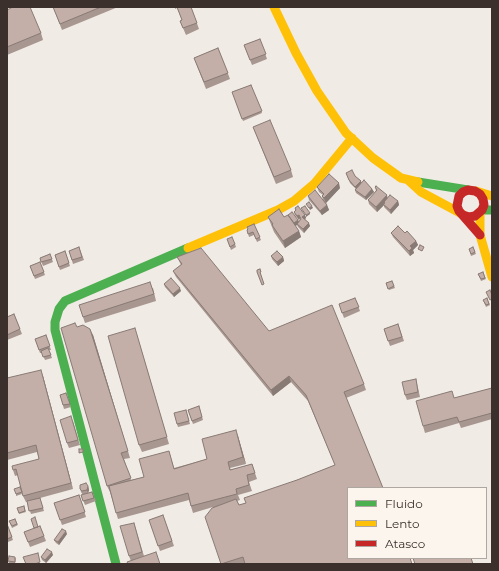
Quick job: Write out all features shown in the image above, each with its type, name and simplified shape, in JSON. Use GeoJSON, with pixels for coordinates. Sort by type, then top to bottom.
{"type":"FeatureCollection","features":[{"type":"Feature","properties":{"kind":"street"},"geometry":{"type":"LineString","coordinates":[[274,7],[296,53],[317,91],[346,133],[373,158],[395,174],[409,181],[421,192],[463,215],[469,217],[475,216],[481,211],[484,205],[480,194],[472,191],[459,196],[457,201],[457,206],[463,215],[480,235]]}},
{"type":"Feature","properties":{"kind":"street"},"geometry":{"type":"LineString","coordinates":[[116,564],[55,330],[58,309],[65,302],[294,202],[314,184],[352,138]]}},
{"type":"Feature","properties":{"kind":"street"},"geometry":{"type":"LineString","coordinates":[[409,181],[472,191],[492,196]]}},
{"type":"Feature","properties":{"kind":"street"},"geometry":{"type":"LineString","coordinates":[[481,211],[492,210]]}},
{"type":"Feature","properties":{"kind":"street"},"geometry":{"type":"LineString","coordinates":[[481,211],[480,235],[492,277]]}},
{"type":"Feature","properties":{"kind":"building"},"geometry":{"type":"Polygon","coordinates":[[[13,7],[30,7],[41,33],[7,47],[7,10],[13,7]]]}},
{"type":"Feature","properties":{"kind":"building"},"geometry":{"type":"Polygon","coordinates":[[[53,7],[101,7],[60,24],[53,7]]]}},
{"type":"Feature","properties":{"kind":"building"},"geometry":{"type":"Polygon","coordinates":[[[177,7],[191,7],[197,23],[183,28],[180,21],[182,20],[177,7]]]}},
{"type":"Feature","properties":{"kind":"building"},"geometry":{"type":"Polygon","coordinates":[[[260,39],[266,54],[250,60],[244,45],[260,39]]]}},
{"type":"Feature","properties":{"kind":"building"},"geometry":{"type":"Polygon","coordinates":[[[218,48],[228,73],[204,82],[194,58],[218,48]]]}},
{"type":"Feature","properties":{"kind":"building"},"geometry":{"type":"Polygon","coordinates":[[[251,85],[262,111],[242,119],[232,92],[251,85]]]}},
{"type":"Feature","properties":{"kind":"building"},"geometry":{"type":"Polygon","coordinates":[[[270,120],[291,170],[274,177],[253,127],[270,120]]]}},
{"type":"Feature","properties":{"kind":"building"},"geometry":{"type":"Polygon","coordinates":[[[352,170],[355,176],[361,181],[355,187],[349,180],[346,173],[352,170]]]}},
{"type":"Feature","properties":{"kind":"building"},"geometry":{"type":"Polygon","coordinates":[[[329,174],[339,183],[324,198],[322,196],[324,194],[317,187],[329,174]]]}},
{"type":"Feature","properties":{"kind":"building"},"geometry":{"type":"Polygon","coordinates":[[[364,180],[372,189],[365,197],[355,190],[364,180]]]}},
{"type":"Feature","properties":{"kind":"building"},"geometry":{"type":"Polygon","coordinates":[[[376,186],[387,195],[376,207],[368,200],[377,190],[375,187],[376,186]]]}},
{"type":"Feature","properties":{"kind":"building"},"geometry":{"type":"Polygon","coordinates":[[[315,190],[327,205],[320,211],[308,196],[315,190]]]}},
{"type":"Feature","properties":{"kind":"building"},"geometry":{"type":"Polygon","coordinates":[[[390,195],[398,201],[390,210],[383,204],[390,195]]]}},
{"type":"Feature","properties":{"kind":"building"},"geometry":{"type":"Polygon","coordinates":[[[309,202],[312,206],[309,208],[306,204],[309,202]]]}},
{"type":"Feature","properties":{"kind":"building"},"geometry":{"type":"Polygon","coordinates":[[[298,206],[305,215],[302,217],[309,223],[303,229],[297,224],[301,219],[299,215],[297,216],[294,212],[296,210],[295,208],[298,206]]]}},
{"type":"Feature","properties":{"kind":"building"},"geometry":{"type":"Polygon","coordinates":[[[305,206],[310,213],[306,215],[301,208],[305,206]]]}},
{"type":"Feature","properties":{"kind":"building"},"geometry":{"type":"Polygon","coordinates":[[[279,209],[284,217],[288,215],[299,231],[283,241],[268,217],[279,209]]]}},
{"type":"Feature","properties":{"kind":"building"},"geometry":{"type":"Polygon","coordinates":[[[292,212],[298,220],[294,223],[288,215],[292,212]]]}},
{"type":"Feature","properties":{"kind":"building"},"geometry":{"type":"Polygon","coordinates":[[[254,224],[260,237],[256,239],[253,232],[248,234],[247,230],[247,227],[254,224]]]}},
{"type":"Feature","properties":{"kind":"building"},"geometry":{"type":"Polygon","coordinates":[[[398,226],[405,233],[407,231],[416,241],[410,246],[412,248],[409,251],[391,233],[398,226]]]}},
{"type":"Feature","properties":{"kind":"building"},"geometry":{"type":"Polygon","coordinates":[[[232,237],[235,244],[230,247],[227,239],[232,237]]]}},
{"type":"Feature","properties":{"kind":"building"},"geometry":{"type":"Polygon","coordinates":[[[420,245],[424,247],[422,251],[418,249],[420,245]]]}},
{"type":"Feature","properties":{"kind":"building"},"geometry":{"type":"Polygon","coordinates":[[[79,247],[82,257],[72,260],[69,251],[79,247]]]}},
{"type":"Feature","properties":{"kind":"building"},"geometry":{"type":"Polygon","coordinates":[[[473,247],[475,252],[471,254],[469,249],[473,247]]]}},
{"type":"Feature","properties":{"kind":"building"},"geometry":{"type":"Polygon","coordinates":[[[201,248],[269,331],[332,305],[364,384],[344,392],[383,487],[347,487],[347,559],[410,559],[412,564],[245,564],[243,557],[221,564],[205,517],[212,508],[236,499],[239,505],[246,503],[244,498],[335,465],[306,395],[289,376],[271,390],[173,271],[182,264],[177,257],[201,248]]]}},
{"type":"Feature","properties":{"kind":"building"},"geometry":{"type":"Polygon","coordinates":[[[65,251],[69,263],[59,267],[55,255],[65,251]]]}},
{"type":"Feature","properties":{"kind":"building"},"geometry":{"type":"Polygon","coordinates":[[[277,251],[283,257],[277,262],[271,256],[277,251]]]}},
{"type":"Feature","properties":{"kind":"building"},"geometry":{"type":"Polygon","coordinates":[[[50,254],[52,259],[41,262],[40,258],[50,254]]]}},
{"type":"Feature","properties":{"kind":"building"},"geometry":{"type":"Polygon","coordinates":[[[40,262],[44,272],[34,276],[30,266],[40,262]]]}},
{"type":"Feature","properties":{"kind":"building"},"geometry":{"type":"Polygon","coordinates":[[[260,269],[264,284],[262,285],[257,272],[257,270],[260,269]]]}},
{"type":"Feature","properties":{"kind":"building"},"geometry":{"type":"Polygon","coordinates":[[[483,272],[485,278],[481,279],[478,274],[483,272]]]}},
{"type":"Feature","properties":{"kind":"building"},"geometry":{"type":"Polygon","coordinates":[[[171,278],[180,288],[173,294],[164,284],[171,278]]]}},
{"type":"Feature","properties":{"kind":"building"},"geometry":{"type":"Polygon","coordinates":[[[392,281],[394,286],[388,289],[386,283],[392,281]]]}},
{"type":"Feature","properties":{"kind":"building"},"geometry":{"type":"Polygon","coordinates":[[[150,282],[154,294],[83,317],[79,305],[150,282]]]}},
{"type":"Feature","properties":{"kind":"building"},"geometry":{"type":"Polygon","coordinates":[[[490,290],[492,299],[490,300],[486,292],[490,290]]]}},
{"type":"Feature","properties":{"kind":"building"},"geometry":{"type":"Polygon","coordinates":[[[355,298],[359,307],[342,313],[339,304],[355,298]]]}},
{"type":"Feature","properties":{"kind":"building"},"geometry":{"type":"Polygon","coordinates":[[[487,298],[489,304],[486,305],[483,300],[487,298]]]}},
{"type":"Feature","properties":{"kind":"building"},"geometry":{"type":"Polygon","coordinates":[[[14,314],[20,329],[7,335],[7,317],[14,314]]]}},
{"type":"Feature","properties":{"kind":"building"},"geometry":{"type":"Polygon","coordinates":[[[75,323],[77,327],[83,325],[90,329],[128,451],[121,453],[131,478],[107,486],[61,328],[75,323]]]}},
{"type":"Feature","properties":{"kind":"building"},"geometry":{"type":"Polygon","coordinates":[[[398,324],[402,337],[388,341],[384,329],[398,324]]]}},
{"type":"Feature","properties":{"kind":"building"},"geometry":{"type":"Polygon","coordinates":[[[135,328],[167,437],[139,445],[108,336],[135,328]]]}},
{"type":"Feature","properties":{"kind":"building"},"geometry":{"type":"Polygon","coordinates":[[[46,335],[50,346],[39,350],[35,339],[46,335]]]}},
{"type":"Feature","properties":{"kind":"building"},"geometry":{"type":"Polygon","coordinates":[[[48,348],[51,355],[43,357],[41,351],[48,348]]]}},
{"type":"Feature","properties":{"kind":"building"},"geometry":{"type":"Polygon","coordinates":[[[41,370],[71,483],[23,496],[16,469],[13,470],[12,466],[39,459],[36,445],[7,453],[7,378],[41,370]]]}},
{"type":"Feature","properties":{"kind":"building"},"geometry":{"type":"Polygon","coordinates":[[[416,379],[418,392],[405,395],[402,382],[416,379]]]}},
{"type":"Feature","properties":{"kind":"building"},"geometry":{"type":"Polygon","coordinates":[[[492,388],[492,413],[459,422],[457,417],[423,426],[416,401],[452,391],[454,398],[492,388]]]}},
{"type":"Feature","properties":{"kind":"building"},"geometry":{"type":"Polygon","coordinates":[[[66,393],[70,404],[63,405],[60,395],[66,393]]]}},
{"type":"Feature","properties":{"kind":"building"},"geometry":{"type":"Polygon","coordinates":[[[199,406],[202,417],[192,421],[188,410],[199,406]]]}},
{"type":"Feature","properties":{"kind":"building"},"geometry":{"type":"Polygon","coordinates":[[[186,410],[189,421],[177,424],[174,413],[186,410]]]}},
{"type":"Feature","properties":{"kind":"building"},"geometry":{"type":"Polygon","coordinates":[[[71,416],[78,440],[67,443],[60,420],[71,416]]]}},
{"type":"Feature","properties":{"kind":"building"},"geometry":{"type":"Polygon","coordinates":[[[236,430],[243,457],[228,462],[230,470],[252,464],[255,473],[247,475],[249,485],[236,489],[237,494],[191,506],[188,493],[116,513],[109,486],[144,477],[139,459],[169,451],[174,469],[207,459],[202,439],[236,430]]]}},
{"type":"Feature","properties":{"kind":"building"},"geometry":{"type":"Polygon","coordinates":[[[79,449],[83,449],[83,452],[79,453],[79,449]]]}},
{"type":"Feature","properties":{"kind":"building"},"geometry":{"type":"Polygon","coordinates":[[[86,483],[88,486],[87,490],[82,491],[80,489],[80,485],[86,483]]]}},
{"type":"Feature","properties":{"kind":"building"},"geometry":{"type":"Polygon","coordinates":[[[20,487],[22,492],[16,494],[14,489],[20,487]]]}},
{"type":"Feature","properties":{"kind":"building"},"geometry":{"type":"Polygon","coordinates":[[[92,492],[94,498],[83,501],[81,495],[92,492]]]}},
{"type":"Feature","properties":{"kind":"building"},"geometry":{"type":"Polygon","coordinates":[[[79,495],[85,512],[60,520],[54,503],[79,495]]]}},
{"type":"Feature","properties":{"kind":"building"},"geometry":{"type":"Polygon","coordinates":[[[40,498],[43,508],[29,511],[27,501],[40,498]]]}},
{"type":"Feature","properties":{"kind":"building"},"geometry":{"type":"Polygon","coordinates":[[[24,506],[25,511],[19,513],[17,508],[24,506]]]}},
{"type":"Feature","properties":{"kind":"building"},"geometry":{"type":"Polygon","coordinates":[[[163,515],[172,541],[158,546],[149,520],[163,515]]]}},
{"type":"Feature","properties":{"kind":"building"},"geometry":{"type":"Polygon","coordinates":[[[35,517],[38,527],[34,528],[31,519],[35,517]]]}},
{"type":"Feature","properties":{"kind":"building"},"geometry":{"type":"Polygon","coordinates":[[[15,519],[17,524],[12,526],[9,521],[15,519]]]}},
{"type":"Feature","properties":{"kind":"building"},"geometry":{"type":"Polygon","coordinates":[[[134,523],[142,552],[129,556],[120,526],[134,523]]]}},
{"type":"Feature","properties":{"kind":"building"},"geometry":{"type":"Polygon","coordinates":[[[7,524],[12,537],[7,539],[7,524]]]}},
{"type":"Feature","properties":{"kind":"building"},"geometry":{"type":"Polygon","coordinates":[[[40,526],[44,536],[28,542],[24,532],[40,526]]]}},
{"type":"Feature","properties":{"kind":"building"},"geometry":{"type":"Polygon","coordinates":[[[62,529],[66,531],[58,542],[54,540],[62,529]]]}},
{"type":"Feature","properties":{"kind":"building"},"geometry":{"type":"Polygon","coordinates":[[[47,549],[52,552],[45,560],[41,557],[47,549]]]}},
{"type":"Feature","properties":{"kind":"building"},"geometry":{"type":"Polygon","coordinates":[[[156,552],[160,564],[128,564],[127,562],[156,552]]]}},
{"type":"Feature","properties":{"kind":"building"},"geometry":{"type":"Polygon","coordinates":[[[38,553],[40,562],[35,564],[26,564],[23,557],[38,553]]]}},
{"type":"Feature","properties":{"kind":"building"},"geometry":{"type":"Polygon","coordinates":[[[9,556],[15,557],[15,562],[8,561],[9,556]]]}},
{"type":"Feature","properties":{"kind":"building"},"geometry":{"type":"Polygon","coordinates":[[[413,559],[471,559],[473,564],[415,564],[413,559]]]}},
{"type":"Feature","properties":{"kind":"traffic: fast"},"geometry":{"type":"LineString","coordinates":[[418,182],[468,190]]}},
{"type":"Feature","properties":{"kind":"traffic: fast"},"geometry":{"type":"LineString","coordinates":[[482,210],[492,210]]}},
{"type":"Feature","properties":{"kind":"traffic: fast"},"geometry":{"type":"LineString","coordinates":[[116,564],[55,330],[55,322],[59,309],[65,301],[188,248]]}},
{"type":"Feature","properties":{"kind":"traffic: slow"},"geometry":{"type":"LineString","coordinates":[[274,7],[296,53],[317,91],[346,133],[373,158],[401,178],[418,182]]}},
{"type":"Feature","properties":{"kind":"traffic: slow"},"geometry":{"type":"LineString","coordinates":[[188,248],[278,210],[294,201],[314,184],[352,138]]}},
{"type":"Feature","properties":{"kind":"traffic: slow"},"geometry":{"type":"LineString","coordinates":[[409,181],[421,192],[462,214]]}},
{"type":"Feature","properties":{"kind":"traffic: slow"},"geometry":{"type":"LineString","coordinates":[[476,191],[492,196]]}},
{"type":"Feature","properties":{"kind":"traffic: slow"},"geometry":{"type":"LineString","coordinates":[[480,213],[480,235],[492,277]]}},
{"type":"Feature","properties":{"kind":"traffic: jam"},"geometry":{"type":"LineString","coordinates":[[463,215],[469,217],[475,216],[482,210],[484,205],[480,194],[475,191],[468,190],[463,192],[459,196],[457,206],[459,211],[480,235]]}}]}
